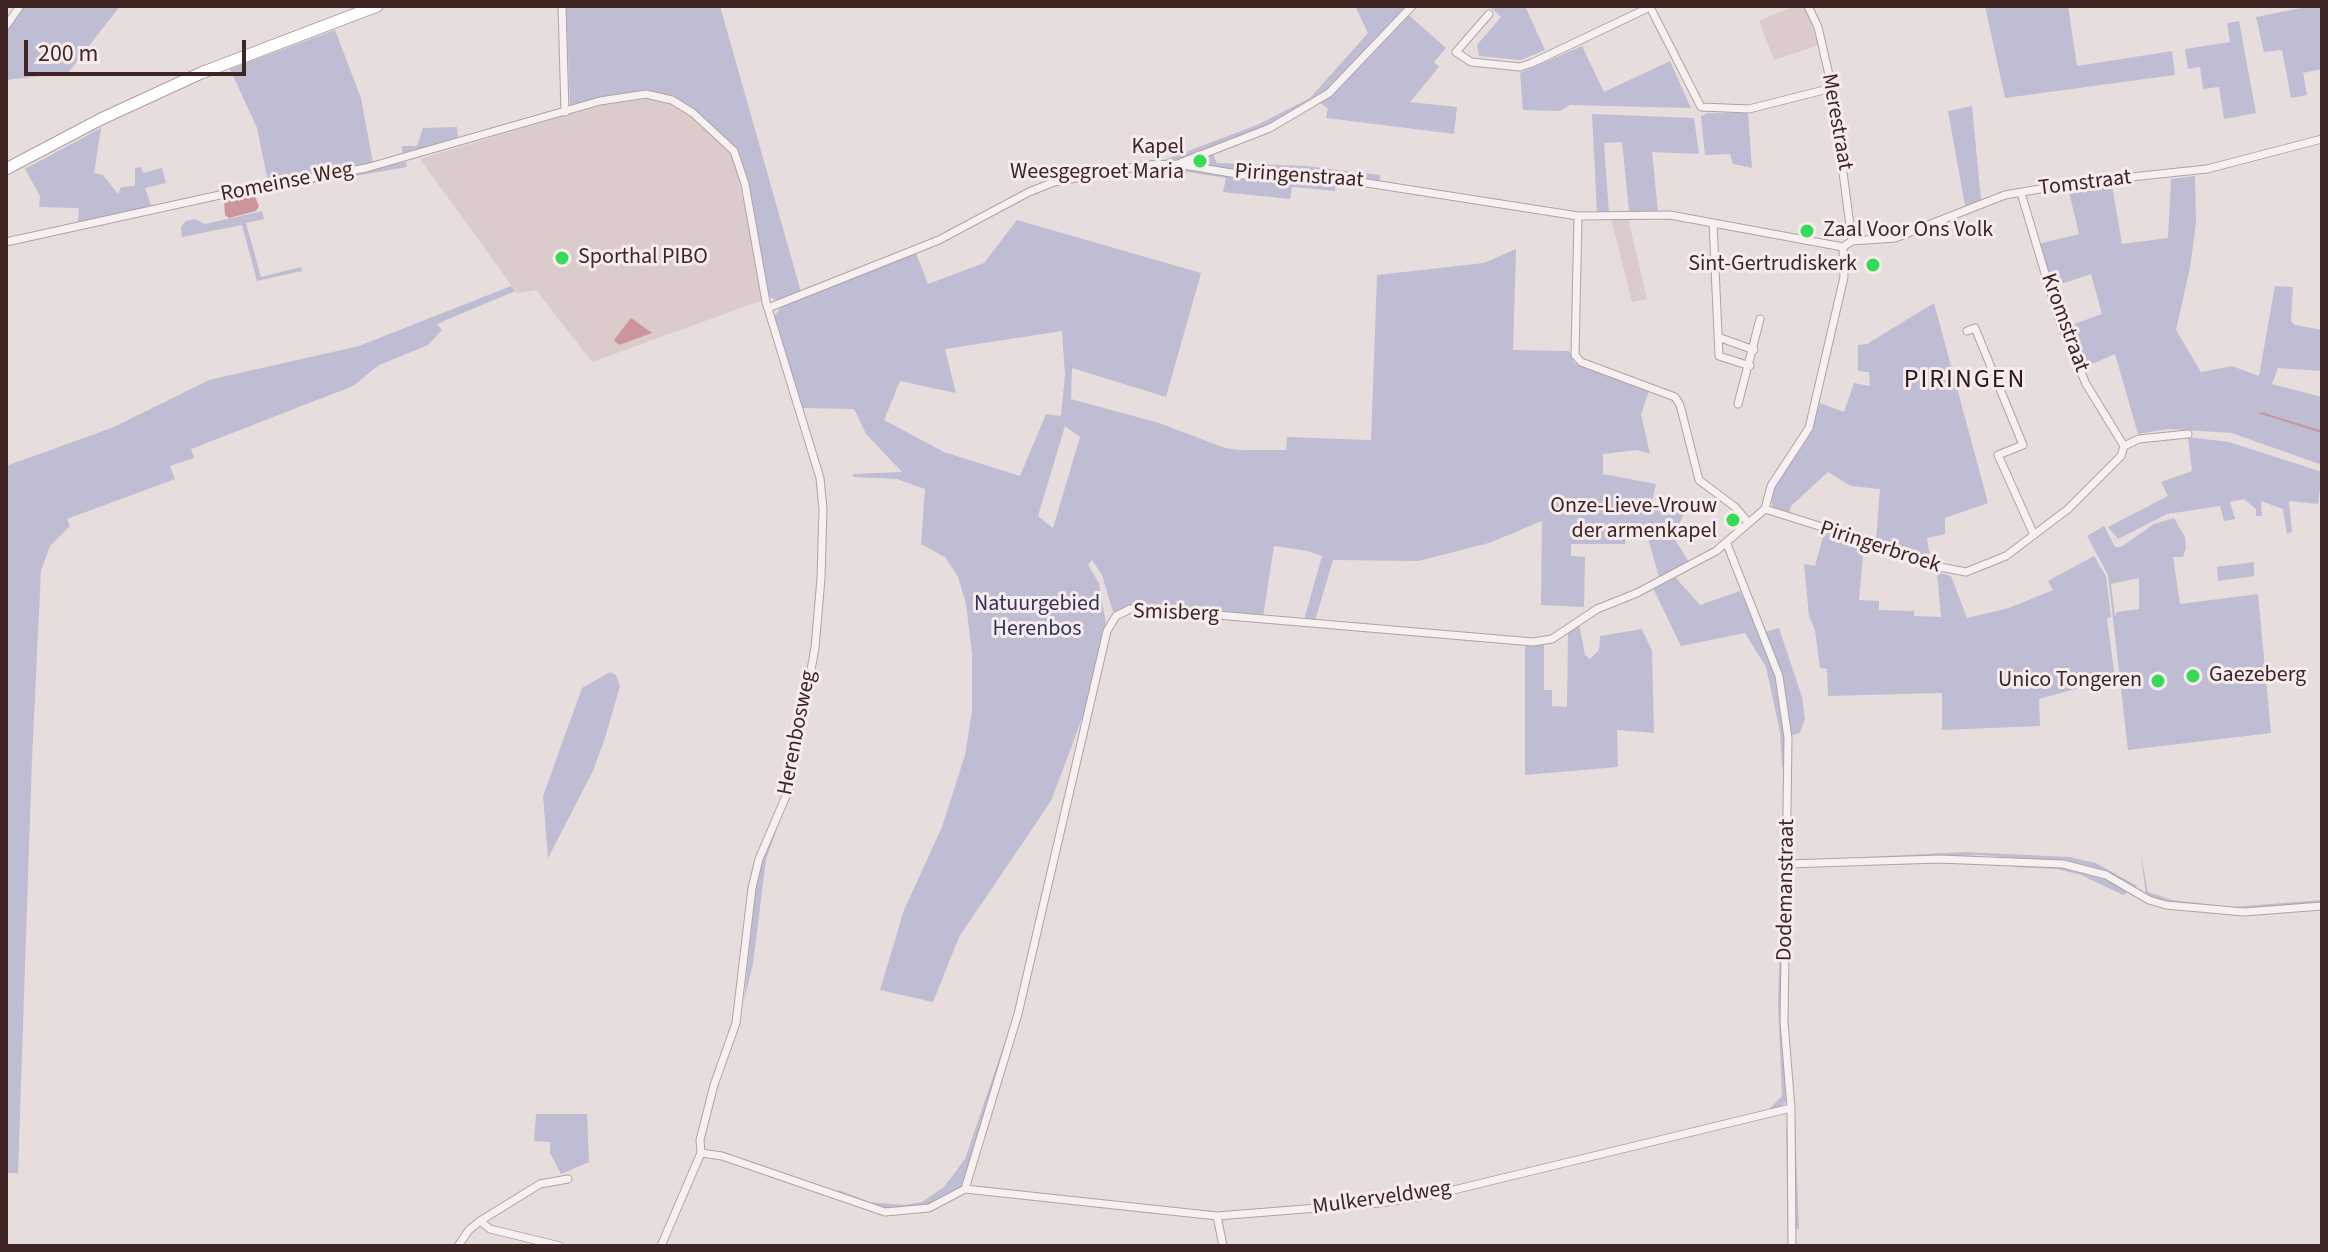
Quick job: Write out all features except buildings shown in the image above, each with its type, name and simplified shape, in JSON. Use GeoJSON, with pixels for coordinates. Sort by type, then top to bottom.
{"type":"FeatureCollection","features":[{"type":"Feature","properties":{"kind":"main road"},"geometry":{"type":"LineString","coordinates":[[6,169],[101,119],[201,73],[377,6]]}},
{"type":"Feature","properties":{"kind":"street"},"geometry":{"type":"LineString","coordinates":[[6,26],[20,6]]}},
{"type":"Feature","properties":{"kind":"street"},"geometry":{"type":"LineString","coordinates":[[562,6],[565,112]]}},
{"type":"Feature","properties":{"kind":"street"},"geometry":{"type":"LineString","coordinates":[[1178,164],[1270,128],[1329,93],[1412,6]]}},
{"type":"Feature","properties":{"kind":"street","name":"Merestraat"},"geometry":{"type":"LineString","coordinates":[[1808,6],[1818,27],[1832,88],[1852,241]]}},
{"type":"Feature","properties":{"kind":"street"},"geometry":{"type":"LineString","coordinates":[[1489,14],[1456,52],[1471,62],[1520,67],[1650,7],[1701,107],[1749,109],[1832,88]]}},
{"type":"Feature","properties":{"kind":"street","name":"Romeinse Weg"},"geometry":{"type":"LineString","coordinates":[[6,242],[378,165],[600,101],[646,94],[672,100],[714,130],[734,151],[740,164],[768,308]]}},
{"type":"Feature","properties":{"kind":"street","name":"Tomstraat"},"geometry":{"type":"LineString","coordinates":[[1852,241],[1895,238],[1989,199],[2074,183],[2207,169],[2322,139]]}},
{"type":"Feature","properties":{"kind":"street","name":"Piringenstraat"},"geometry":{"type":"LineString","coordinates":[[768,308],[939,240],[1054,182],[1125,168],[1178,164],[1243,175],[1365,182],[1578,216],[1657,214],[1843,247]]}},
{"type":"Feature","properties":{"kind":"street","name":"Kromstraat"},"geometry":{"type":"LineString","coordinates":[[2021,193],[2064,331],[2086,384],[2124,446]]}},
{"type":"Feature","properties":{"kind":"street"},"geometry":{"type":"LineString","coordinates":[[1578,216],[1575,355],[1581,362],[1675,397],[1680,405],[1699,480],[1735,507],[1748,522]]}},
{"type":"Feature","properties":{"kind":"street"},"geometry":{"type":"LineString","coordinates":[[1713,223],[1719,356],[1750,366]]}},
{"type":"Feature","properties":{"kind":"street"},"geometry":{"type":"LineString","coordinates":[[1765,509],[1771,486],[1809,428],[1844,277],[1843,247],[1852,241]]}},
{"type":"Feature","properties":{"kind":"street","name":"Herenbosweg"},"geometry":{"type":"LineString","coordinates":[[661,1246],[701,1153],[700,1140],[714,1085],[739,1012],[749,915],[759,859],[784,804],[815,648],[821,578],[823,509],[820,478],[768,308]]}},
{"type":"Feature","properties":{"kind":"street"},"geometry":{"type":"LineString","coordinates":[[1738,404],[1760,319]]}},
{"type":"Feature","properties":{"kind":"street"},"geometry":{"type":"LineString","coordinates":[[1967,331],[1975,328],[2023,445],[1998,455],[2034,535]]}},
{"type":"Feature","properties":{"kind":"street"},"geometry":{"type":"LineString","coordinates":[[1718,337],[1754,350]]}},
{"type":"Feature","properties":{"kind":"street"},"geometry":{"type":"LineString","coordinates":[[2124,446],[2139,439],[2188,434]]}},
{"type":"Feature","properties":{"kind":"street","name":"Piringerbroek"},"geometry":{"type":"LineString","coordinates":[[1765,509],[1957,572],[1995,562],[2034,535],[2074,504],[2121,456],[2124,446]]}},
{"type":"Feature","properties":{"kind":"street","name":"Smisberg"},"geometry":{"type":"LineString","coordinates":[[965,1189],[1018,1014],[1107,631],[1116,616],[1130,609],[1147,609],[1542,642],[1565,632],[1597,609],[1650,587],[1727,544],[1765,509]]}},
{"type":"Feature","properties":{"kind":"street","name":"Dodemanstraat"},"geometry":{"type":"LineString","coordinates":[[1727,544],[1779,676],[1790,767],[1784,1022],[1791,1108],[1792,1246]]}},
{"type":"Feature","properties":{"kind":"street"},"geometry":{"type":"LineString","coordinates":[[1787,864],[1939,859],[2063,864],[2106,875],[2149,900],[2166,905],[2244,912],[2322,906]]}},
{"type":"Feature","properties":{"kind":"street","name":"Mulkerveldweg"},"geometry":{"type":"LineString","coordinates":[[965,1189],[1217,1216],[1414,1199],[1791,1108]]}},
{"type":"Feature","properties":{"kind":"street"},"geometry":{"type":"LineString","coordinates":[[701,1153],[722,1156],[885,1212],[929,1208],[965,1189]]}},
{"type":"Feature","properties":{"kind":"street"},"geometry":{"type":"LineString","coordinates":[[458,1246],[480,1221],[540,1184],[568,1179]]}},
{"type":"Feature","properties":{"kind":"street"},"geometry":{"type":"LineString","coordinates":[[1217,1216],[1223,1246]]}},
{"type":"Feature","properties":{"kind":"street"},"geometry":{"type":"LineString","coordinates":[[480,1221],[490,1229],[560,1246]]}},
{"type":"Feature","properties":{"kind":"shaded area"},"geometry":{"type":"Polygon","coordinates":[[[1794,6],[1805,6],[1819,45],[1774,60],[1759,21],[1794,6]]]}},
{"type":"Feature","properties":{"kind":"shaded area"},"geometry":{"type":"Polygon","coordinates":[[[654,98],[673,104],[711,131],[735,160],[763,300],[592,362],[536,290],[517,293],[420,159],[600,105],[654,98]]]}},
{"type":"Feature","properties":{"kind":"shaded area"},"geometry":{"type":"Polygon","coordinates":[[[254,194],[259,206],[256,211],[229,218],[225,215],[224,200],[254,194]]]}},
{"type":"Feature","properties":{"kind":"shaded area"},"geometry":{"type":"Polygon","coordinates":[[[1628,218],[1647,299],[1632,302],[1611,219],[1628,218]]]}},
{"type":"Feature","properties":{"kind":"shaded area"},"geometry":{"type":"Polygon","coordinates":[[[631,318],[652,333],[619,345],[614,340],[631,318]]]}},
{"type":"Feature","properties":{"kind":"green space"},"geometry":{"type":"Polygon","coordinates":[[[25,6],[120,6],[68,73],[6,80],[6,32],[25,6]]]}},
{"type":"Feature","properties":{"kind":"green space"},"geometry":{"type":"Polygon","coordinates":[[[566,6],[720,6],[801,292],[778,301],[769,297],[739,157],[730,142],[692,109],[677,98],[639,91],[570,105],[566,6]]]}},
{"type":"Feature","properties":{"kind":"green space"},"geometry":{"type":"Polygon","coordinates":[[[1355,6],[1408,6],[1404,11],[1446,48],[1434,62],[1439,67],[1410,102],[1457,107],[1454,134],[1326,118],[1328,108],[1315,100],[1267,126],[1210,148],[1217,163],[1306,166],[1380,175],[1380,181],[1338,175],[1335,191],[1292,187],[1290,199],[1223,192],[1226,178],[1175,170],[1176,161],[1164,160],[1257,125],[1310,98],[1368,33],[1355,6]]]}},
{"type":"Feature","properties":{"kind":"green space"},"geometry":{"type":"Polygon","coordinates":[[[1490,6],[1525,6],[1545,50],[1521,60],[1479,56],[1477,45],[1501,17],[1490,6]]]}},
{"type":"Feature","properties":{"kind":"green space"},"geometry":{"type":"Polygon","coordinates":[[[1985,6],[2068,6],[2077,66],[2172,51],[2175,75],[2005,98],[1985,6]]]}},
{"type":"Feature","properties":{"kind":"green space"},"geometry":{"type":"Polygon","coordinates":[[[2322,6],[2322,69],[2303,73],[2307,95],[2291,98],[2282,50],[2264,52],[2256,17],[2322,6]]]}},
{"type":"Feature","properties":{"kind":"green space"},"geometry":{"type":"Polygon","coordinates":[[[2239,21],[2256,113],[2224,119],[2219,87],[2203,89],[2200,67],[2188,69],[2185,49],[2230,42],[2227,23],[2239,21]]]}},
{"type":"Feature","properties":{"kind":"green space"},"geometry":{"type":"Polygon","coordinates":[[[335,30],[361,98],[373,163],[268,182],[257,128],[230,69],[335,30]]]}},
{"type":"Feature","properties":{"kind":"green space"},"geometry":{"type":"Polygon","coordinates":[[[1582,46],[1604,92],[1670,61],[1691,108],[1570,105],[1560,111],[1523,110],[1520,73],[1582,46]]]}},
{"type":"Feature","properties":{"kind":"green space"},"geometry":{"type":"Polygon","coordinates":[[[1972,106],[1981,200],[1965,206],[1948,111],[1972,106]]]}},
{"type":"Feature","properties":{"kind":"green space"},"geometry":{"type":"Polygon","coordinates":[[[1708,113],[1748,113],[1752,168],[1733,164],[1730,154],[1705,155],[1701,116],[1708,113]]]}},
{"type":"Feature","properties":{"kind":"green space"},"geometry":{"type":"Polygon","coordinates":[[[1592,114],[1694,118],[1699,154],[1652,152],[1658,212],[1629,211],[1622,142],[1604,143],[1609,213],[1597,213],[1592,114]]]}},
{"type":"Feature","properties":{"kind":"green space"},"geometry":{"type":"Polygon","coordinates":[[[457,127],[458,142],[402,156],[402,146],[417,146],[423,128],[457,127]]]}},
{"type":"Feature","properties":{"kind":"green space"},"geometry":{"type":"Polygon","coordinates":[[[101,128],[94,173],[103,175],[118,194],[121,187],[135,186],[135,168],[141,167],[143,173],[162,168],[166,183],[145,188],[152,208],[78,223],[79,208],[39,207],[40,196],[25,169],[101,128]]]}},
{"type":"Feature","properties":{"kind":"green space"},"geometry":{"type":"Polygon","coordinates":[[[406,162],[407,167],[258,193],[257,189],[406,162]]]}},
{"type":"Feature","properties":{"kind":"green space"},"geometry":{"type":"Polygon","coordinates":[[[2195,176],[2196,223],[2176,330],[2201,372],[2232,366],[2259,376],[2275,286],[2293,287],[2291,321],[2295,325],[2322,330],[2322,371],[2278,368],[2272,384],[2322,397],[2322,465],[2232,433],[2168,429],[2138,434],[2115,354],[2083,368],[2066,327],[2102,314],[2091,274],[2052,287],[2038,244],[2079,234],[2068,188],[2112,185],[2122,244],[2168,238],[2171,179],[2195,176]]]}},
{"type":"Feature","properties":{"kind":"green space"},"geometry":{"type":"Polygon","coordinates":[[[262,211],[264,219],[246,223],[261,277],[301,267],[302,271],[257,281],[242,225],[182,237],[181,227],[186,221],[195,219],[205,224],[262,211]]]}},
{"type":"Feature","properties":{"kind":"green space","name":"Natuurgebied Herenbos"},"geometry":{"type":"Polygon","coordinates":[[[1017,220],[1201,273],[1166,397],[1072,368],[1071,399],[1159,423],[1225,448],[1286,450],[1287,437],[1371,440],[1377,275],[1484,263],[1516,249],[1513,350],[1569,351],[1575,364],[1649,391],[1641,414],[1650,454],[1637,450],[1603,454],[1603,474],[1656,484],[1652,502],[1685,512],[1678,526],[1666,525],[1690,564],[1660,580],[1644,525],[1626,537],[1625,544],[1571,544],[1571,556],[1585,557],[1584,607],[1541,605],[1542,521],[1489,543],[1418,561],[1333,560],[1315,621],[1304,620],[1322,556],[1308,551],[1274,546],[1263,617],[1129,606],[1113,612],[1102,575],[1092,560],[1088,565],[1099,583],[1106,624],[1087,705],[1051,801],[959,937],[933,1002],[880,990],[904,910],[942,827],[965,755],[972,711],[972,653],[966,604],[958,577],[945,557],[921,544],[925,489],[897,479],[853,477],[853,474],[902,472],[866,434],[854,409],[801,408],[773,318],[782,306],[916,253],[928,284],[984,263],[1017,220]],[[1062,331],[945,349],[956,393],[900,381],[884,420],[944,452],[1020,476],[1046,414],[1061,416],[1065,375],[1062,331]],[[1065,426],[1038,516],[1053,528],[1080,437],[1065,426]]]}},
{"type":"Feature","properties":{"kind":"green space"},"geometry":{"type":"Polygon","coordinates":[[[511,286],[515,291],[437,324],[442,330],[428,345],[379,365],[353,386],[191,449],[194,458],[170,466],[175,479],[67,519],[70,526],[50,546],[41,571],[18,1173],[8,1173],[6,1200],[6,466],[114,427],[209,380],[359,346],[511,286]]]}},
{"type":"Feature","properties":{"kind":"green space"},"geometry":{"type":"Polygon","coordinates":[[[1934,303],[1988,503],[1945,518],[1945,534],[1927,538],[1930,558],[1876,540],[1880,489],[1851,486],[1828,472],[1791,506],[1788,516],[1773,510],[1771,494],[1777,480],[1807,440],[1820,403],[1844,412],[1854,383],[1870,386],[1869,372],[1858,371],[1858,345],[1867,344],[1934,303]]]}},
{"type":"Feature","properties":{"kind":"green space"},"geometry":{"type":"Polygon","coordinates":[[[2188,437],[2229,442],[2322,472],[2318,504],[2289,501],[2292,532],[2287,534],[2283,509],[2261,501],[2262,516],[2256,516],[2256,509],[2244,499],[2230,502],[2235,519],[2224,521],[2220,506],[2167,514],[2118,539],[2108,527],[2168,496],[2161,482],[2192,471],[2188,437]]]}},
{"type":"Feature","properties":{"kind":"green space","name":"Gaezeberg"},"geometry":{"type":"Polygon","coordinates":[[[2174,518],[2185,537],[2183,557],[2173,557],[2180,604],[2258,594],[2271,733],[2128,750],[2108,575],[2087,536],[2104,526],[2115,547],[2121,547],[2154,524],[2174,518]],[[2139,578],[2111,584],[2115,616],[2117,612],[2139,609],[2139,578]]]}},
{"type":"Feature","properties":{"kind":"green space"},"geometry":{"type":"Polygon","coordinates":[[[1824,533],[1864,545],[1859,600],[1879,601],[1879,610],[1914,611],[1914,616],[1941,617],[1937,572],[1951,576],[1967,618],[2009,608],[2053,590],[2048,581],[2094,556],[2106,576],[2111,617],[2107,618],[2115,678],[2039,699],[2040,726],[1942,730],[1942,693],[1828,696],[1827,669],[1820,668],[1815,630],[1809,616],[1804,564],[1815,566],[1824,533]]]}},
{"type":"Feature","properties":{"kind":"green space"},"geometry":{"type":"Polygon","coordinates":[[[2254,562],[2254,576],[2218,581],[2217,567],[2254,562]]]}},
{"type":"Feature","properties":{"kind":"green space"},"geometry":{"type":"Polygon","coordinates":[[[1675,577],[1700,605],[1740,591],[1759,630],[1764,632],[1779,628],[1802,697],[1805,719],[1800,733],[1786,737],[1787,766],[1782,767],[1780,732],[1766,667],[1745,633],[1681,646],[1653,588],[1675,577]]]}},
{"type":"Feature","properties":{"kind":"green space"},"geometry":{"type":"Polygon","coordinates":[[[1579,624],[1585,655],[1590,659],[1599,650],[1600,636],[1642,629],[1652,651],[1654,733],[1617,730],[1618,767],[1525,775],[1525,645],[1544,645],[1544,690],[1552,690],[1552,706],[1567,707],[1568,632],[1579,624]]]}},
{"type":"Feature","properties":{"kind":"green space"},"geometry":{"type":"Polygon","coordinates":[[[610,672],[616,675],[620,686],[605,738],[593,771],[548,858],[543,796],[582,688],[610,672]]]}},
{"type":"Feature","properties":{"kind":"green space"},"geometry":{"type":"Polygon","coordinates":[[[777,829],[766,859],[753,964],[744,1001],[756,885],[762,857],[777,829]]]}},
{"type":"Feature","properties":{"kind":"green space"},"geometry":{"type":"Polygon","coordinates":[[[1966,852],[2069,857],[2096,863],[2137,886],[2123,895],[2081,875],[2057,869],[2014,867],[2015,858],[1979,855],[1868,861],[1867,857],[1966,852]]]}},
{"type":"Feature","properties":{"kind":"green space"},"geometry":{"type":"Polygon","coordinates":[[[2141,854],[2148,892],[2172,900],[2231,907],[2322,900],[2322,904],[2274,910],[2166,905],[2146,896],[2141,854]]]}},
{"type":"Feature","properties":{"kind":"green space"},"geometry":{"type":"Polygon","coordinates":[[[1783,936],[1788,1099],[1780,1109],[1767,1111],[1782,1096],[1778,1002],[1780,937],[1783,936]]]}},
{"type":"Feature","properties":{"kind":"green space"},"geometry":{"type":"Polygon","coordinates":[[[1011,1024],[965,1183],[958,1191],[917,1209],[888,1210],[837,1194],[839,1190],[869,1202],[904,1205],[922,1202],[944,1187],[965,1159],[1011,1024]]]}},
{"type":"Feature","properties":{"kind":"green space"},"geometry":{"type":"Polygon","coordinates":[[[536,1114],[587,1114],[589,1162],[561,1174],[550,1153],[550,1142],[534,1141],[536,1114]]]}},
{"type":"Feature","properties":{"kind":"green space"},"geometry":{"type":"Polygon","coordinates":[[[1795,1127],[1799,1229],[1790,1229],[1788,1246],[1786,1129],[1795,1127]]]}},
{"type":"Feature","properties":{"kind":"waterway"},"geometry":{"type":"LineString","coordinates":[[2261,413],[2322,432]]}},
{"type":"Feature","properties":{"kind":"place","name":"Kapel Weesgegroet Maria"},"geometry":{"type":"Point","coordinates":[1200,161]}},
{"type":"Feature","properties":{"kind":"place","name":"Zaal Voor Ons Volk"},"geometry":{"type":"Point","coordinates":[1807,231]}},
{"type":"Feature","properties":{"kind":"place","name":"Sporthal PIBO"},"geometry":{"type":"Point","coordinates":[562,258]}},
{"type":"Feature","properties":{"kind":"place","name":"Sint-Gertrudiskerk"},"geometry":{"type":"Point","coordinates":[1873,265]}},
{"type":"Feature","properties":{"kind":"place","name":"Onze-Lieve-Vrouw der armenkapel"},"geometry":{"type":"Point","coordinates":[1733,520]}},
{"type":"Feature","properties":{"kind":"place","name":"Gaezeberg"},"geometry":{"type":"Point","coordinates":[2193,676]}},
{"type":"Feature","properties":{"kind":"place","name":"Unico Tongeren"},"geometry":{"type":"Point","coordinates":[2158,681]}},
{"type":"Feature","properties":{"kind":"district","name":"PIRINGEN"},"geometry":{"type":"Point","coordinates":[1965,381]}}]}
